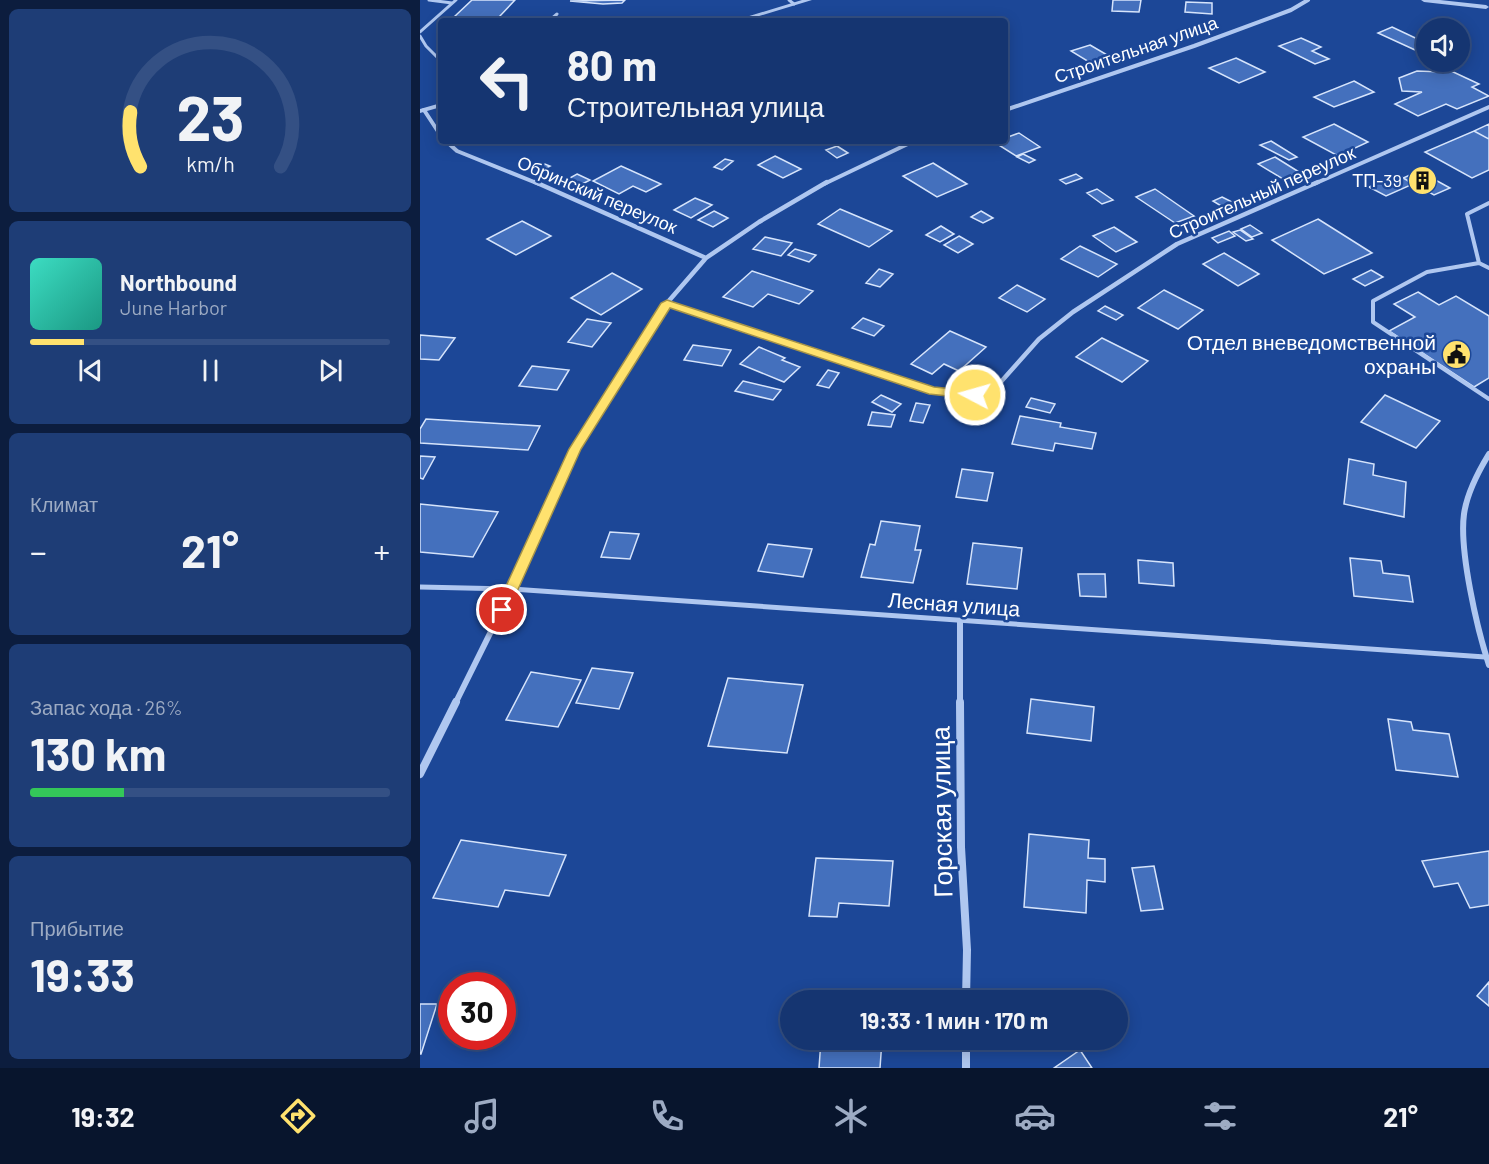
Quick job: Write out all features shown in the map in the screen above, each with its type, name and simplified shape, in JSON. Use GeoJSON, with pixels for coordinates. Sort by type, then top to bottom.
{"type":"FeatureCollection","features":[{"type":"Feature","properties":{"kind":"street"},"geometry":{"type":"LineString","coordinates":[[745,18],[791,2],[809,0]]}},
{"type":"Feature","properties":{"kind":"street","name":"Строительная улица"},"geometry":{"type":"LineString","coordinates":[[1008,109],[1194,46],[1291,10],[1308,0]]}},
{"type":"Feature","properties":{"kind":"street"},"geometry":{"type":"LineString","coordinates":[[1424,0],[1488,8]]}},
{"type":"Feature","properties":{"kind":"street"},"geometry":{"type":"LineString","coordinates":[[1468,0],[1488,8]]}},
{"type":"Feature","properties":{"kind":"street"},"geometry":{"type":"LineString","coordinates":[[438,106],[422,111],[438,132]]}},
{"type":"Feature","properties":{"kind":"street","name":"Строительный переулок"},"geometry":{"type":"LineString","coordinates":[[667,303],[933,391],[975,395],[999,384],[1039,339],[1073,312],[1177,244],[1489,107]]}},
{"type":"Feature","properties":{"kind":"street","name":"Обринский переулок"},"geometry":{"type":"LineString","coordinates":[[449,144],[457,151],[560,192],[706,258]]}},
{"type":"Feature","properties":{"kind":"street"},"geometry":{"type":"LineString","coordinates":[[420,774],[512,589],[575,449],[667,303],[706,258],[819,186],[908,144]]}},
{"type":"Feature","properties":{"kind":"street"},"geometry":{"type":"LineString","coordinates":[[1489,454],[1478,471],[1463,516],[1470,578],[1485,657],[1489,665]]}},
{"type":"Feature","properties":{"kind":"street","name":"Лесная улица"},"geometry":{"type":"LineString","coordinates":[[420,586],[512,589],[1485,657]]}},
{"type":"Feature","properties":{"kind":"street","name":"Горская улица"},"geometry":{"type":"LineString","coordinates":[[960,622],[961,847],[967,950],[966,990]]}},
{"type":"Feature","properties":{"kind":"street"},"geometry":{"type":"LineString","coordinates":[[966,1050],[966,1068]]}},
{"type":"Feature","properties":{"kind":"lane"},"geometry":{"type":"LineString","coordinates":[[429,0],[454,1]]}},
{"type":"Feature","properties":{"kind":"lane"},"geometry":{"type":"LineString","coordinates":[[438,57],[426,46],[420,34],[454,1]]}},
{"type":"Feature","properties":{"kind":"lane"},"geometry":{"type":"LineString","coordinates":[[552,18],[557,14]]}},
{"type":"Feature","properties":{"kind":"lane"},"geometry":{"type":"LineString","coordinates":[[1479,262],[1467,214],[1489,202]]}},
{"type":"Feature","properties":{"kind":"lane"},"geometry":{"type":"LineString","coordinates":[[1489,268],[1479,262],[1427,272],[1373,301],[1373,322],[1489,399]]}},
{"type":"Feature","properties":{"kind":"building"},"geometry":{"type":"Polygon","coordinates":[[[472,0],[515,0],[499,17],[453,18],[472,0]]]}},
{"type":"Feature","properties":{"kind":"building"},"geometry":{"type":"Polygon","coordinates":[[[625,0],[622,3],[603,4],[570,1],[625,0]]]}},
{"type":"Feature","properties":{"kind":"building"},"geometry":{"type":"Polygon","coordinates":[[[1113,0],[1141,0],[1139,12],[1112,11],[1113,0]]]}},
{"type":"Feature","properties":{"kind":"building"},"geometry":{"type":"Polygon","coordinates":[[[1186,2],[1212,3],[1212,14],[1185,12],[1186,2]]]}},
{"type":"Feature","properties":{"kind":"building"},"geometry":{"type":"Polygon","coordinates":[[[1392,27],[1416,38],[1416,50],[1378,33],[1392,27]]]}},
{"type":"Feature","properties":{"kind":"building"},"geometry":{"type":"Polygon","coordinates":[[[1301,38],[1321,47],[1312,51],[1329,59],[1315,64],[1279,46],[1301,38]]]}},
{"type":"Feature","properties":{"kind":"building"},"geometry":{"type":"Polygon","coordinates":[[[1090,45],[1109,56],[1089,62],[1071,51],[1090,45]]]}},
{"type":"Feature","properties":{"kind":"building"},"geometry":{"type":"Polygon","coordinates":[[[1236,58],[1265,72],[1239,83],[1209,68],[1236,58]]]}},
{"type":"Feature","properties":{"kind":"building"},"geometry":{"type":"Polygon","coordinates":[[[1416,71],[1453,72],[1479,84],[1472,87],[1489,96],[1457,109],[1446,104],[1418,116],[1395,104],[1422,92],[1402,91],[1399,78],[1416,71]]]}},
{"type":"Feature","properties":{"kind":"building"},"geometry":{"type":"Polygon","coordinates":[[[1354,81],[1374,92],[1334,107],[1314,97],[1354,81]]]}},
{"type":"Feature","properties":{"kind":"building"},"geometry":{"type":"Polygon","coordinates":[[[1334,124],[1368,142],[1338,156],[1303,137],[1334,124]]]}},
{"type":"Feature","properties":{"kind":"building"},"geometry":{"type":"Polygon","coordinates":[[[1489,124],[1489,139],[1474,131],[1489,124]]]}},
{"type":"Feature","properties":{"kind":"building"},"geometry":{"type":"Polygon","coordinates":[[[1474,131],[1489,139],[1489,170],[1472,178],[1425,152],[1474,131]]]}},
{"type":"Feature","properties":{"kind":"building"},"geometry":{"type":"Polygon","coordinates":[[[1019,133],[1040,147],[1016,156],[997,144],[1008,144],[1008,137],[1019,133]]]}},
{"type":"Feature","properties":{"kind":"building"},"geometry":{"type":"Polygon","coordinates":[[[1271,141],[1297,157],[1289,160],[1260,145],[1271,141]]]}},
{"type":"Feature","properties":{"kind":"building"},"geometry":{"type":"Polygon","coordinates":[[[837,146],[848,153],[837,158],[826,150],[837,146]]]}},
{"type":"Feature","properties":{"kind":"building"},"geometry":{"type":"Polygon","coordinates":[[[1023,154],[1035,160],[1029,163],[1017,157],[1023,154]]]}},
{"type":"Feature","properties":{"kind":"building"},"geometry":{"type":"Polygon","coordinates":[[[775,156],[801,169],[783,178],[758,165],[775,156]]]}},
{"type":"Feature","properties":{"kind":"building"},"geometry":{"type":"Polygon","coordinates":[[[1275,157],[1299,172],[1283,179],[1258,164],[1275,157]]]}},
{"type":"Feature","properties":{"kind":"building"},"geometry":{"type":"Polygon","coordinates":[[[725,159],[733,161],[722,170],[714,167],[725,159]]]}},
{"type":"Feature","properties":{"kind":"building"},"geometry":{"type":"Polygon","coordinates":[[[542,163],[550,166],[537,173],[530,169],[542,163]]]}},
{"type":"Feature","properties":{"kind":"building"},"geometry":{"type":"Polygon","coordinates":[[[933,163],[967,184],[937,197],[903,176],[933,163]]]}},
{"type":"Feature","properties":{"kind":"building"},"geometry":{"type":"Polygon","coordinates":[[[621,166],[661,184],[646,192],[633,186],[619,194],[593,181],[621,166]]]}},
{"type":"Feature","properties":{"kind":"building","name":"ТП-39"},"geometry":{"type":"Polygon","coordinates":[[[1419,171],[1450,188],[1434,195],[1403,178],[1419,171]]]}},
{"type":"Feature","properties":{"kind":"building"},"geometry":{"type":"Polygon","coordinates":[[[577,174],[590,180],[571,190],[559,184],[577,174]]]}},
{"type":"Feature","properties":{"kind":"building"},"geometry":{"type":"Polygon","coordinates":[[[1076,174],[1082,178],[1066,184],[1060,180],[1076,174]]]}},
{"type":"Feature","properties":{"kind":"building"},"geometry":{"type":"Polygon","coordinates":[[[1397,174],[1413,184],[1386,196],[1369,187],[1397,174]]]}},
{"type":"Feature","properties":{"kind":"building"},"geometry":{"type":"Polygon","coordinates":[[[1097,189],[1113,200],[1102,204],[1087,193],[1097,189]]]}},
{"type":"Feature","properties":{"kind":"building"},"geometry":{"type":"Polygon","coordinates":[[[1155,189],[1194,216],[1175,223],[1136,197],[1155,189]]]}},
{"type":"Feature","properties":{"kind":"building"},"geometry":{"type":"Polygon","coordinates":[[[1222,197],[1236,204],[1226,209],[1213,201],[1222,197]]]}},
{"type":"Feature","properties":{"kind":"building"},"geometry":{"type":"Polygon","coordinates":[[[695,198],[712,205],[691,218],[674,210],[695,198]]]}},
{"type":"Feature","properties":{"kind":"building"},"geometry":{"type":"Polygon","coordinates":[[[840,209],[892,231],[869,247],[818,224],[840,209]]]}},
{"type":"Feature","properties":{"kind":"building"},"geometry":{"type":"Polygon","coordinates":[[[714,211],[728,218],[713,227],[698,220],[714,211]]]}},
{"type":"Feature","properties":{"kind":"building"},"geometry":{"type":"Polygon","coordinates":[[[981,211],[993,218],[983,223],[971,217],[981,211]]]}},
{"type":"Feature","properties":{"kind":"building"},"geometry":{"type":"Polygon","coordinates":[[[1318,219],[1372,253],[1324,274],[1272,240],[1318,219]]]}},
{"type":"Feature","properties":{"kind":"building"},"geometry":{"type":"Polygon","coordinates":[[[522,221],[551,236],[516,255],[487,239],[522,221]]]}},
{"type":"Feature","properties":{"kind":"building"},"geometry":{"type":"Polygon","coordinates":[[[1250,225],[1262,233],[1252,237],[1241,229],[1250,225]]]}},
{"type":"Feature","properties":{"kind":"building"},"geometry":{"type":"Polygon","coordinates":[[[941,226],[954,234],[940,242],[926,235],[941,226]]]}},
{"type":"Feature","properties":{"kind":"building"},"geometry":{"type":"Polygon","coordinates":[[[1114,227],[1137,242],[1116,252],[1093,236],[1114,227]]]}},
{"type":"Feature","properties":{"kind":"building"},"geometry":{"type":"Polygon","coordinates":[[[1240,230],[1253,239],[1246,241],[1233,232],[1240,230]]]}},
{"type":"Feature","properties":{"kind":"building"},"geometry":{"type":"Polygon","coordinates":[[[1229,231],[1235,236],[1218,243],[1212,238],[1229,231]]]}},
{"type":"Feature","properties":{"kind":"building"},"geometry":{"type":"Polygon","coordinates":[[[959,236],[973,244],[958,253],[944,245],[959,236]]]}},
{"type":"Feature","properties":{"kind":"building"},"geometry":{"type":"Polygon","coordinates":[[[765,237],[792,243],[781,256],[753,249],[765,237]]]}},
{"type":"Feature","properties":{"kind":"building"},"geometry":{"type":"Polygon","coordinates":[[[1080,246],[1117,264],[1098,277],[1061,259],[1080,246]]]}},
{"type":"Feature","properties":{"kind":"building"},"geometry":{"type":"Polygon","coordinates":[[[795,249],[816,255],[809,262],[788,255],[795,249]]]}},
{"type":"Feature","properties":{"kind":"building"},"geometry":{"type":"Polygon","coordinates":[[[1224,253],[1259,274],[1238,286],[1203,264],[1224,253]]]}},
{"type":"Feature","properties":{"kind":"building"},"geometry":{"type":"Polygon","coordinates":[[[879,269],[893,274],[880,287],[866,283],[879,269]]]}},
{"type":"Feature","properties":{"kind":"building"},"geometry":{"type":"Polygon","coordinates":[[[1371,270],[1383,277],[1365,286],[1353,279],[1371,270]]]}},
{"type":"Feature","properties":{"kind":"building"},"geometry":{"type":"Polygon","coordinates":[[[752,271],[813,291],[799,304],[768,294],[753,307],[723,297],[752,271]]]}},
{"type":"Feature","properties":{"kind":"building"},"geometry":{"type":"Polygon","coordinates":[[[612,273],[642,289],[601,315],[571,298],[612,273]]]}},
{"type":"Feature","properties":{"kind":"building"},"geometry":{"type":"Polygon","coordinates":[[[1017,285],[1045,299],[1027,312],[999,298],[1017,285]]]}},
{"type":"Feature","properties":{"kind":"building"},"geometry":{"type":"Polygon","coordinates":[[[1164,290],[1203,310],[1178,329],[1138,308],[1164,290]]]}},
{"type":"Feature","properties":{"kind":"building","name":"Отдел вневедомственной охраны"},"geometry":{"type":"Polygon","coordinates":[[[1418,292],[1439,305],[1456,296],[1489,316],[1489,378],[1474,387],[1389,331],[1415,317],[1394,304],[1418,292]]]}},
{"type":"Feature","properties":{"kind":"building"},"geometry":{"type":"Polygon","coordinates":[[[1105,306],[1123,315],[1116,320],[1098,311],[1105,306]]]}},
{"type":"Feature","properties":{"kind":"building"},"geometry":{"type":"Polygon","coordinates":[[[863,318],[884,326],[874,336],[852,328],[863,318]]]}},
{"type":"Feature","properties":{"kind":"building"},"geometry":{"type":"Polygon","coordinates":[[[587,319],[611,323],[592,347],[568,342],[587,319]]]}},
{"type":"Feature","properties":{"kind":"building"},"geometry":{"type":"Polygon","coordinates":[[[950,331],[986,347],[959,371],[944,364],[932,374],[911,364],[950,331]]]}},
{"type":"Feature","properties":{"kind":"building"},"geometry":{"type":"Polygon","coordinates":[[[420,335],[455,338],[439,360],[420,359],[420,335]]]}},
{"type":"Feature","properties":{"kind":"building"},"geometry":{"type":"Polygon","coordinates":[[[1102,338],[1148,361],[1122,382],[1076,357],[1102,338]]]}},
{"type":"Feature","properties":{"kind":"building"},"geometry":{"type":"Polygon","coordinates":[[[693,345],[731,350],[722,366],[684,360],[693,345]]]}},
{"type":"Feature","properties":{"kind":"building"},"geometry":{"type":"Polygon","coordinates":[[[759,347],[800,367],[784,382],[740,364],[759,347]]]}},
{"type":"Feature","properties":{"kind":"building"},"geometry":{"type":"Polygon","coordinates":[[[532,366],[569,370],[557,390],[519,386],[532,366]]]}},
{"type":"Feature","properties":{"kind":"building"},"geometry":{"type":"Polygon","coordinates":[[[828,370],[839,373],[829,388],[817,385],[828,370]]]}},
{"type":"Feature","properties":{"kind":"building"},"geometry":{"type":"Polygon","coordinates":[[[743,381],[781,390],[773,400],[735,391],[743,381]]]}},
{"type":"Feature","properties":{"kind":"building"},"geometry":{"type":"Polygon","coordinates":[[[881,395],[901,404],[892,412],[872,402],[881,395]]]}},
{"type":"Feature","properties":{"kind":"building"},"geometry":{"type":"Polygon","coordinates":[[[1385,395],[1440,421],[1416,448],[1361,422],[1385,395]]]}},
{"type":"Feature","properties":{"kind":"building"},"geometry":{"type":"Polygon","coordinates":[[[1031,398],[1055,404],[1050,413],[1026,407],[1031,398]]]}},
{"type":"Feature","properties":{"kind":"building"},"geometry":{"type":"Polygon","coordinates":[[[916,403],[930,405],[923,423],[910,421],[916,403]]]}},
{"type":"Feature","properties":{"kind":"building"},"geometry":{"type":"Polygon","coordinates":[[[872,412],[895,415],[891,427],[868,425],[872,412]]]}},
{"type":"Feature","properties":{"kind":"building"},"geometry":{"type":"Polygon","coordinates":[[[1020,416],[1061,423],[1060,427],[1096,433],[1092,449],[1055,443],[1053,451],[1012,444],[1020,416]]]}},
{"type":"Feature","properties":{"kind":"building"},"geometry":{"type":"Polygon","coordinates":[[[426,419],[540,426],[528,450],[420,443],[420,429],[426,419]]]}},
{"type":"Feature","properties":{"kind":"building"},"geometry":{"type":"Polygon","coordinates":[[[420,456],[435,457],[423,479],[420,478],[420,456]]]}},
{"type":"Feature","properties":{"kind":"building"},"geometry":{"type":"Polygon","coordinates":[[[1349,459],[1374,464],[1373,475],[1406,482],[1404,517],[1344,504],[1349,459]]]}},
{"type":"Feature","properties":{"kind":"building"},"geometry":{"type":"Polygon","coordinates":[[[962,469],[993,473],[987,501],[956,497],[962,469]]]}},
{"type":"Feature","properties":{"kind":"building"},"geometry":{"type":"Polygon","coordinates":[[[420,504],[498,512],[473,557],[420,552],[420,504]]]}},
{"type":"Feature","properties":{"kind":"building"},"geometry":{"type":"Polygon","coordinates":[[[881,521],[920,526],[915,550],[921,550],[913,583],[861,577],[870,544],[875,545],[881,521]]]}},
{"type":"Feature","properties":{"kind":"building"},"geometry":{"type":"Polygon","coordinates":[[[610,532],[639,534],[630,559],[601,557],[610,532]]]}},
{"type":"Feature","properties":{"kind":"building"},"geometry":{"type":"Polygon","coordinates":[[[973,543],[1022,548],[1017,589],[967,584],[973,543]]]}},
{"type":"Feature","properties":{"kind":"building"},"geometry":{"type":"Polygon","coordinates":[[[768,544],[812,549],[803,577],[758,571],[768,544]]]}},
{"type":"Feature","properties":{"kind":"building"},"geometry":{"type":"Polygon","coordinates":[[[1350,558],[1381,561],[1383,573],[1409,576],[1413,602],[1354,596],[1350,558]]]}},
{"type":"Feature","properties":{"kind":"building"},"geometry":{"type":"Polygon","coordinates":[[[1138,560],[1173,563],[1174,586],[1139,583],[1138,560]]]}},
{"type":"Feature","properties":{"kind":"building"},"geometry":{"type":"Polygon","coordinates":[[[1078,574],[1105,574],[1106,597],[1080,596],[1078,574]]]}},
{"type":"Feature","properties":{"kind":"building"},"geometry":{"type":"Polygon","coordinates":[[[592,668],[633,673],[619,709],[576,703],[592,668]]]}},
{"type":"Feature","properties":{"kind":"building"},"geometry":{"type":"Polygon","coordinates":[[[531,672],[581,680],[558,727],[506,720],[531,672]]]}},
{"type":"Feature","properties":{"kind":"building"},"geometry":{"type":"Polygon","coordinates":[[[728,678],[803,685],[787,753],[708,746],[728,678]]]}},
{"type":"Feature","properties":{"kind":"building"},"geometry":{"type":"Polygon","coordinates":[[[1031,699],[1094,707],[1091,741],[1027,733],[1031,699]]]}},
{"type":"Feature","properties":{"kind":"building"},"geometry":{"type":"Polygon","coordinates":[[[1388,719],[1411,722],[1413,730],[1449,734],[1458,777],[1396,770],[1388,719]]]}},
{"type":"Feature","properties":{"kind":"building"},"geometry":{"type":"Polygon","coordinates":[[[1029,834],[1089,840],[1088,858],[1105,859],[1105,882],[1087,880],[1086,913],[1024,907],[1029,834]]]}},
{"type":"Feature","properties":{"kind":"building"},"geometry":{"type":"Polygon","coordinates":[[[461,840],[566,855],[549,896],[505,890],[498,907],[433,898],[461,840]]]}},
{"type":"Feature","properties":{"kind":"building"},"geometry":{"type":"Polygon","coordinates":[[[1489,851],[1489,905],[1470,908],[1458,883],[1434,887],[1422,861],[1489,851]]]}},
{"type":"Feature","properties":{"kind":"building"},"geometry":{"type":"Polygon","coordinates":[[[816,858],[893,861],[889,906],[839,903],[837,917],[809,916],[816,858]]]}},
{"type":"Feature","properties":{"kind":"building"},"geometry":{"type":"Polygon","coordinates":[[[1154,866],[1163,909],[1141,911],[1132,868],[1154,866]]]}},
{"type":"Feature","properties":{"kind":"building"},"geometry":{"type":"Polygon","coordinates":[[[1489,982],[1489,1006],[1477,996],[1489,982]]]}},
{"type":"Feature","properties":{"kind":"building"},"geometry":{"type":"Polygon","coordinates":[[[420,1004],[437,1004],[421,1054],[420,1054],[420,1004]]]}},
{"type":"Feature","properties":{"kind":"building"},"geometry":{"type":"Polygon","coordinates":[[[820,1050],[881,1050],[880,1068],[819,1068],[820,1050]]]}},
{"type":"Feature","properties":{"kind":"building"},"geometry":{"type":"Polygon","coordinates":[[[1080,1050],[1092,1068],[1054,1068],[1080,1050]]]}},
{"type":"Feature","properties":{"kind":"place","name":"ТП-39"},"geometry":{"type":"Point","coordinates":[1423,181]}},
{"type":"Feature","properties":{"kind":"place","name":"Отдел вневедомственной охраны"},"geometry":{"type":"Point","coordinates":[1457,355]}},
{"type":"Feature","properties":{"kind":"route"},"geometry":{"type":"LineString","coordinates":[[502,610],[575,449],[667,303],[933,391],[975,395]]}}]}
